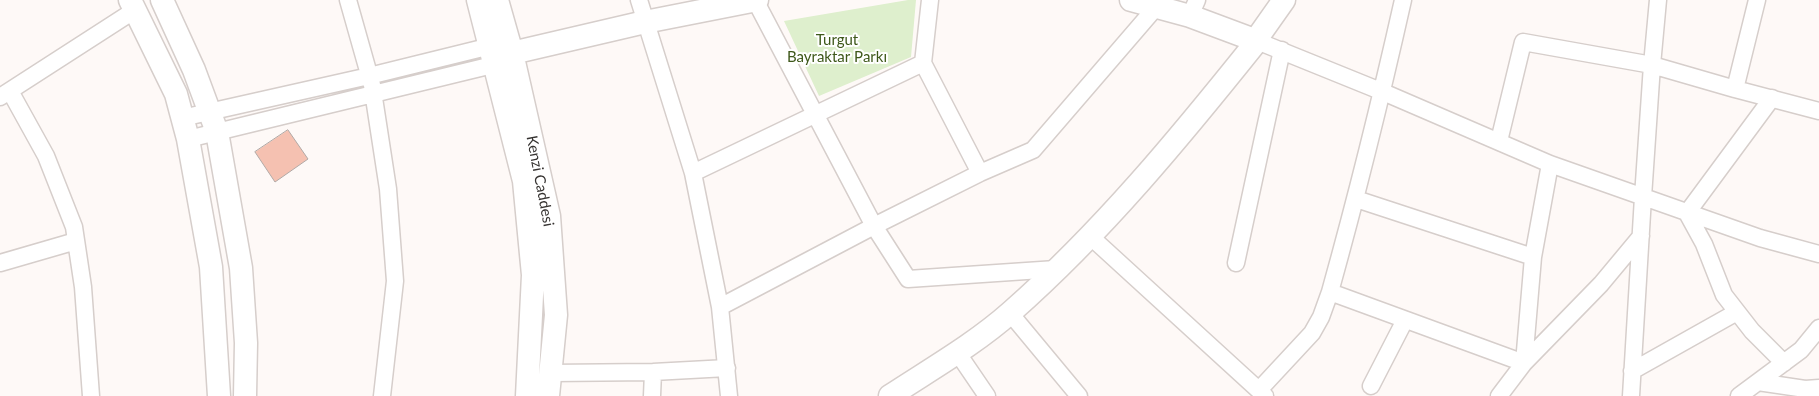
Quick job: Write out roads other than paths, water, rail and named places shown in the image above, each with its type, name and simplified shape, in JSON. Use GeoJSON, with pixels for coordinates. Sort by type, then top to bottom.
{"type":"FeatureCollection","features":[{"type":"Feature","properties":{"kind":"street"},"geometry":{"type":"LineString","coordinates":[[162,0],[194,70],[213,122],[241,268],[246,343],[246,396]]}},
{"type":"Feature","properties":{"kind":"street"},"geometry":{"type":"LineString","coordinates":[[348,0],[374,94],[388,189],[395,281],[382,396]]}},
{"type":"Feature","properties":{"kind":"street","name":"Kenzi Caddesi"},"geometry":{"type":"LineString","coordinates":[[478,0],[504,53],[549,216],[556,315],[548,396]]}},
{"type":"Feature","properties":{"kind":"street","name":"Kenzi Caddesi"},"geometry":{"type":"LineString","coordinates":[[497,0],[524,181],[533,275],[527,396]]}},
{"type":"Feature","properties":{"kind":"street"},"geometry":{"type":"LineString","coordinates":[[639,0],[693,173],[720,307],[729,396]]}},
{"type":"Feature","properties":{"kind":"street"},"geometry":{"type":"LineString","coordinates":[[188,139],[213,122],[369,76],[504,53],[756,0],[874,226],[908,279],[1056,269]]}},
{"type":"Feature","properties":{"kind":"street"},"geometry":{"type":"LineString","coordinates":[[930,0],[923,63],[980,173]]}},
{"type":"Feature","properties":{"kind":"street"},"geometry":{"type":"LineString","coordinates":[[1131,0],[1157,6],[1193,8],[1257,41],[1383,92],[1550,164],[1760,238],[1819,254]]}},
{"type":"Feature","properties":{"kind":"street"},"geometry":{"type":"LineString","coordinates":[[890,396],[957,352],[1010,313],[1091,237],[1209,101],[1257,41],[1284,0]]}},
{"type":"Feature","properties":{"kind":"street"},"geometry":{"type":"LineString","coordinates":[[1091,237],[1262,393],[1312,333],[1321,317],[1330,292],[1383,92],[1403,0]]}},
{"type":"Feature","properties":{"kind":"street"},"geometry":{"type":"LineString","coordinates":[[1631,396],[1642,197],[1658,0]]}},
{"type":"Feature","properties":{"kind":"street"},"geometry":{"type":"LineString","coordinates":[[1735,89],[1756,0]]}},
{"type":"Feature","properties":{"kind":"street"},"geometry":{"type":"LineString","coordinates":[[90,396],[83,287],[74,227],[46,156],[5,94],[133,5],[176,94],[188,139],[212,267],[219,396]]}},
{"type":"Feature","properties":{"kind":"street"},"geometry":{"type":"LineString","coordinates":[[720,307],[874,226],[980,173],[1033,150],[1157,6]]}},
{"type":"Feature","properties":{"kind":"street"},"geometry":{"type":"LineString","coordinates":[[1499,141],[1523,42],[1652,65],[1819,111]]}},
{"type":"Feature","properties":{"kind":"street"},"geometry":{"type":"LineString","coordinates":[[1236,263],[1282,50]]}},
{"type":"Feature","properties":{"kind":"street"},"geometry":{"type":"LineString","coordinates":[[182,118],[213,122],[374,94],[504,53]]}},
{"type":"Feature","properties":{"kind":"street"},"geometry":{"type":"LineString","coordinates":[[693,173],[923,63]]}},
{"type":"Feature","properties":{"kind":"street"},"geometry":{"type":"LineString","coordinates":[[1687,212],[1772,98]]}},
{"type":"Feature","properties":{"kind":"street"},"geometry":{"type":"LineString","coordinates":[[1524,363],[1533,256],[1550,164]]}},
{"type":"Feature","properties":{"kind":"street"},"geometry":{"type":"LineString","coordinates":[[1356,199],[1533,256]]}},
{"type":"Feature","properties":{"kind":"street"},"geometry":{"type":"LineString","coordinates":[[1687,212],[1704,244],[1724,296],[1752,331],[1784,363]]}},
{"type":"Feature","properties":{"kind":"street"},"geometry":{"type":"LineString","coordinates":[[1499,396],[1524,363],[1601,284],[1641,236]]}},
{"type":"Feature","properties":{"kind":"street"},"geometry":{"type":"LineString","coordinates":[[0,263],[76,241]]}},
{"type":"Feature","properties":{"kind":"street"},"geometry":{"type":"LineString","coordinates":[[1330,292],[1524,363]]}},
{"type":"Feature","properties":{"kind":"street"},"geometry":{"type":"LineString","coordinates":[[1632,371],[1737,312]]}},
{"type":"Feature","properties":{"kind":"street"},"geometry":{"type":"LineString","coordinates":[[1010,313],[1079,396]]}},
{"type":"Feature","properties":{"kind":"street"},"geometry":{"type":"LineString","coordinates":[[1371,386],[1405,320]]}},
{"type":"Feature","properties":{"kind":"street"},"geometry":{"type":"LineString","coordinates":[[1739,396],[1801,350],[1819,328]]}},
{"type":"Feature","properties":{"kind":"street"},"geometry":{"type":"LineString","coordinates":[[957,352],[987,396]]}},
{"type":"Feature","properties":{"kind":"street"},"geometry":{"type":"LineString","coordinates":[[550,373],[653,372],[727,368]]}},
{"type":"Feature","properties":{"kind":"street"},"geometry":{"type":"LineString","coordinates":[[652,396],[653,372]]}},
{"type":"Feature","properties":{"kind":"street"},"geometry":{"type":"LineString","coordinates":[[1758,382],[1805,389],[1819,388]]}},
{"type":"Feature","properties":{"kind":"park label","name":"Turgut Bayraktar Parkı"},"geometry":{"type":"Point","coordinates":[837,48]}}]}
